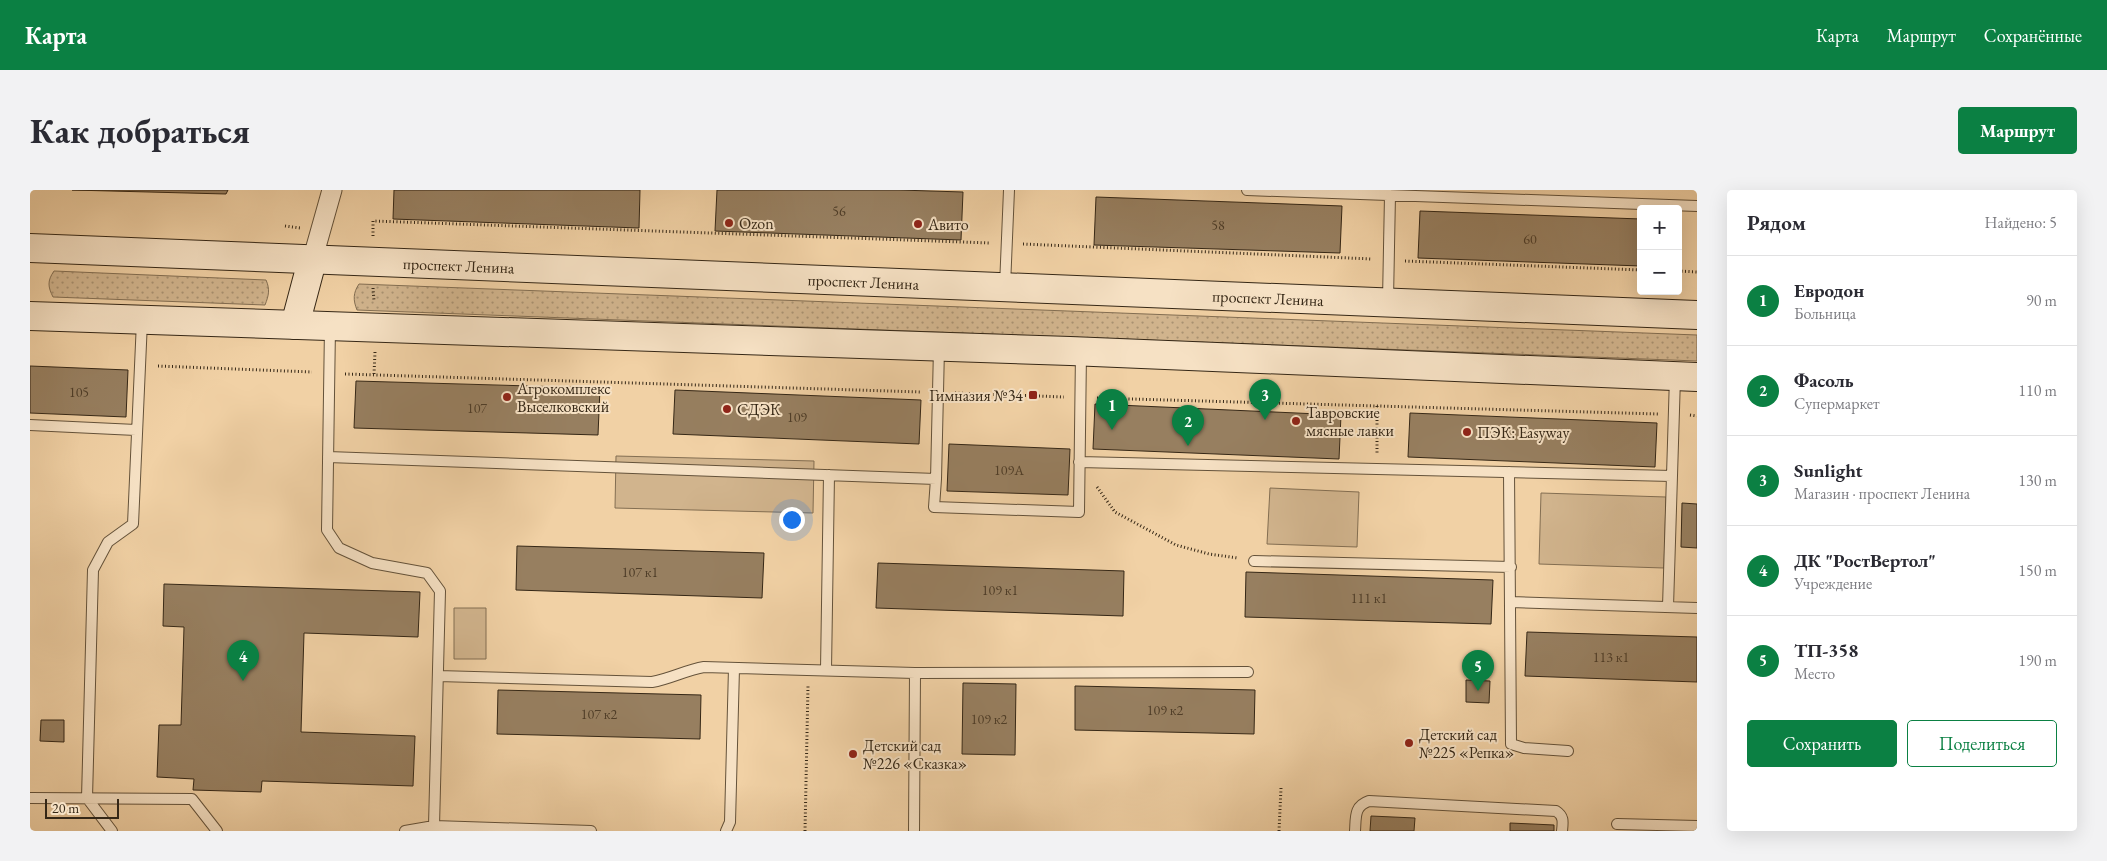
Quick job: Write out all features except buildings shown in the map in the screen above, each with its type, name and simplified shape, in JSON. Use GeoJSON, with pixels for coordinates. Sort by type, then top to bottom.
{"type":"FeatureCollection","features":[{"type":"Feature","properties":{"kind":"main road","name":"проспект Ленина"},"geometry":{"type":"LineString","coordinates":[[30,248],[312,261],[1005,286],[1697,315]]}},
{"type":"Feature","properties":{"kind":"main road"},"geometry":{"type":"LineString","coordinates":[[296,325],[312,261]]}},
{"type":"Feature","properties":{"kind":"main road"},"geometry":{"type":"LineString","coordinates":[[30,316],[1081,352],[1686,376]]}},
{"type":"Feature","properties":{"kind":"street"},"geometry":{"type":"LineString","coordinates":[[312,261],[332,190]]}},
{"type":"Feature","properties":{"kind":"lane"},"geometry":{"type":"LineString","coordinates":[[1005,286],[1009,190]]}},
{"type":"Feature","properties":{"kind":"lane"},"geometry":{"type":"LineString","coordinates":[[1247,190],[1697,206]]}},
{"type":"Feature","properties":{"kind":"lane"},"geometry":{"type":"LineString","coordinates":[[1388,301],[1390,195]]}},
{"type":"Feature","properties":{"kind":"lane"},"geometry":{"type":"LineString","coordinates":[[112,831],[87,798],[93,570],[108,542],[133,524],[142,320]]}},
{"type":"Feature","properties":{"kind":"lane"},"geometry":{"type":"LineString","coordinates":[[330,326],[327,530],[339,548],[372,563],[427,572],[440,591],[434,826]]}},
{"type":"Feature","properties":{"kind":"lane"},"geometry":{"type":"LineString","coordinates":[[939,347],[934,507],[1079,512],[1081,352]]}},
{"type":"Feature","properties":{"kind":"lane"},"geometry":{"type":"LineString","coordinates":[[1668,607],[1672,476],[1686,376]]}},
{"type":"Feature","properties":{"kind":"lane"},"geometry":{"type":"LineString","coordinates":[[30,425],[136,430]]}},
{"type":"Feature","properties":{"kind":"lane"},"geometry":{"type":"LineString","coordinates":[[328,457],[936,479]]}},
{"type":"Feature","properties":{"kind":"lane"},"geometry":{"type":"LineString","coordinates":[[1079,462],[1672,476]]}},
{"type":"Feature","properties":{"kind":"lane"},"geometry":{"type":"LineString","coordinates":[[1509,472],[1511,744],[1524,748],[1568,750]]}},
{"type":"Feature","properties":{"kind":"lane"},"geometry":{"type":"LineString","coordinates":[[826,670],[829,475]]}},
{"type":"Feature","properties":{"kind":"lane"},"geometry":{"type":"LineString","coordinates":[[1254,561],[1510,567]]}},
{"type":"Feature","properties":{"kind":"lane"},"geometry":{"type":"LineString","coordinates":[[1511,602],[1697,608]]}},
{"type":"Feature","properties":{"kind":"lane"},"geometry":{"type":"LineString","coordinates":[[438,676],[652,682],[668,680],[697,668],[915,673],[1248,672]]}},
{"type":"Feature","properties":{"kind":"lane"},"geometry":{"type":"LineString","coordinates":[[726,831],[730,822],[734,668]]}},
{"type":"Feature","properties":{"kind":"lane"},"geometry":{"type":"LineString","coordinates":[[914,831],[915,673]]}},
{"type":"Feature","properties":{"kind":"lane"},"geometry":{"type":"LineString","coordinates":[[30,798],[192,799],[217,831]]}},
{"type":"Feature","properties":{"kind":"lane"},"geometry":{"type":"LineString","coordinates":[[1355,831],[1356,810],[1361,804],[1369,801],[1556,811],[1563,818],[1562,831]]}},
{"type":"Feature","properties":{"kind":"lane"},"geometry":{"type":"LineString","coordinates":[[1617,824],[1697,826]]}},
{"type":"Feature","properties":{"kind":"lane"},"geometry":{"type":"LineString","coordinates":[[405,831],[434,826],[591,831]]}},
{"type":"Feature","properties":{"kind":"path"},"geometry":{"type":"LineString","coordinates":[[372,262],[375,329]]}},
{"type":"Feature","properties":{"kind":"path"},"geometry":{"type":"LineString","coordinates":[[1682,271],[1697,272]]}},
{"type":"Feature","properties":{"kind":"path"},"geometry":{"type":"LineString","coordinates":[[1377,406],[1377,469]]}},
{"type":"Feature","properties":{"kind":"path"},"geometry":{"type":"LineString","coordinates":[[1079,462],[1115,512],[1176,545],[1210,554],[1254,561]]}},
{"type":"Feature","properties":{"kind":"path"},"geometry":{"type":"LineString","coordinates":[[806,831],[809,670]]}},
{"type":"Feature","properties":{"kind":"path"},"geometry":{"type":"LineString","coordinates":[[1279,831],[1281,788]]}},
{"type":"Feature","properties":{"kind":"shaded area"},"geometry":{"type":"Polygon","coordinates":[[[54,271],[266,280],[268,292],[265,305],[53,297],[49,284],[54,271]]]}},
{"type":"Feature","properties":{"kind":"shaded area"},"geometry":{"type":"Polygon","coordinates":[[[359,284],[1697,335],[1697,361],[357,310],[354,297],[359,284]]]}},
{"type":"Feature","properties":{"kind":"shaded area"},"geometry":{"type":"Polygon","coordinates":[[[616,456],[814,461],[813,513],[615,508],[616,456]]]}},
{"type":"Feature","properties":{"kind":"shaded area"},"geometry":{"type":"Polygon","coordinates":[[[1270,488],[1359,492],[1357,547],[1267,544],[1270,488]]]}},
{"type":"Feature","properties":{"kind":"shaded area"},"geometry":{"type":"Polygon","coordinates":[[[1541,493],[1666,497],[1664,568],[1539,564],[1541,493]]]}},
{"type":"Feature","properties":{"kind":"shaded area"},"geometry":{"type":"Polygon","coordinates":[[[454,608],[486,608],[486,659],[454,659],[454,608]]]}},
{"type":"Feature","properties":{"kind":"place","name":"Ozon"},"geometry":{"type":"Point","coordinates":[729,223]}},
{"type":"Feature","properties":{"kind":"place","name":"Авито"},"geometry":{"type":"Point","coordinates":[918,224]}},
{"type":"Feature","properties":{"kind":"place","name":"Гимназия №34"},"geometry":{"type":"Point","coordinates":[1033,395]}},
{"type":"Feature","properties":{"kind":"place","name":"Агрокомплекс Выселковский"},"geometry":{"type":"Point","coordinates":[507,397]}},
{"type":"Feature","properties":{"kind":"place","name":"СДЭК"},"geometry":{"type":"Point","coordinates":[727,409]}},
{"type":"Feature","properties":{"kind":"place","name":"Sunlight"},"geometry":{"type":"Point","coordinates":[1265,420]}},
{"type":"Feature","properties":{"kind":"place","name":"Тавровские мясные лавки"},"geometry":{"type":"Point","coordinates":[1296,421]}},
{"type":"Feature","properties":{"kind":"place","name":"Евродон"},"geometry":{"type":"Point","coordinates":[1112,430]}},
{"type":"Feature","properties":{"kind":"place","name":"ПЭК: Easyway"},"geometry":{"type":"Point","coordinates":[1467,432]}},
{"type":"Feature","properties":{"kind":"place","name":"Фасоль"},"geometry":{"type":"Point","coordinates":[1188,446]}},
{"type":"Feature","properties":{"kind":"place","name":"ДК \"РостВертол\""},"geometry":{"type":"Point","coordinates":[243,681]}},
{"type":"Feature","properties":{"kind":"place","name":"ТП-358"},"geometry":{"type":"Point","coordinates":[1478,691]}},
{"type":"Feature","properties":{"kind":"place","name":"Детский сад №225 «Репка»"},"geometry":{"type":"Point","coordinates":[1409,743]}},
{"type":"Feature","properties":{"kind":"place","name":"Детский сад №226 «Сказка»"},"geometry":{"type":"Point","coordinates":[853,754]}}]}
